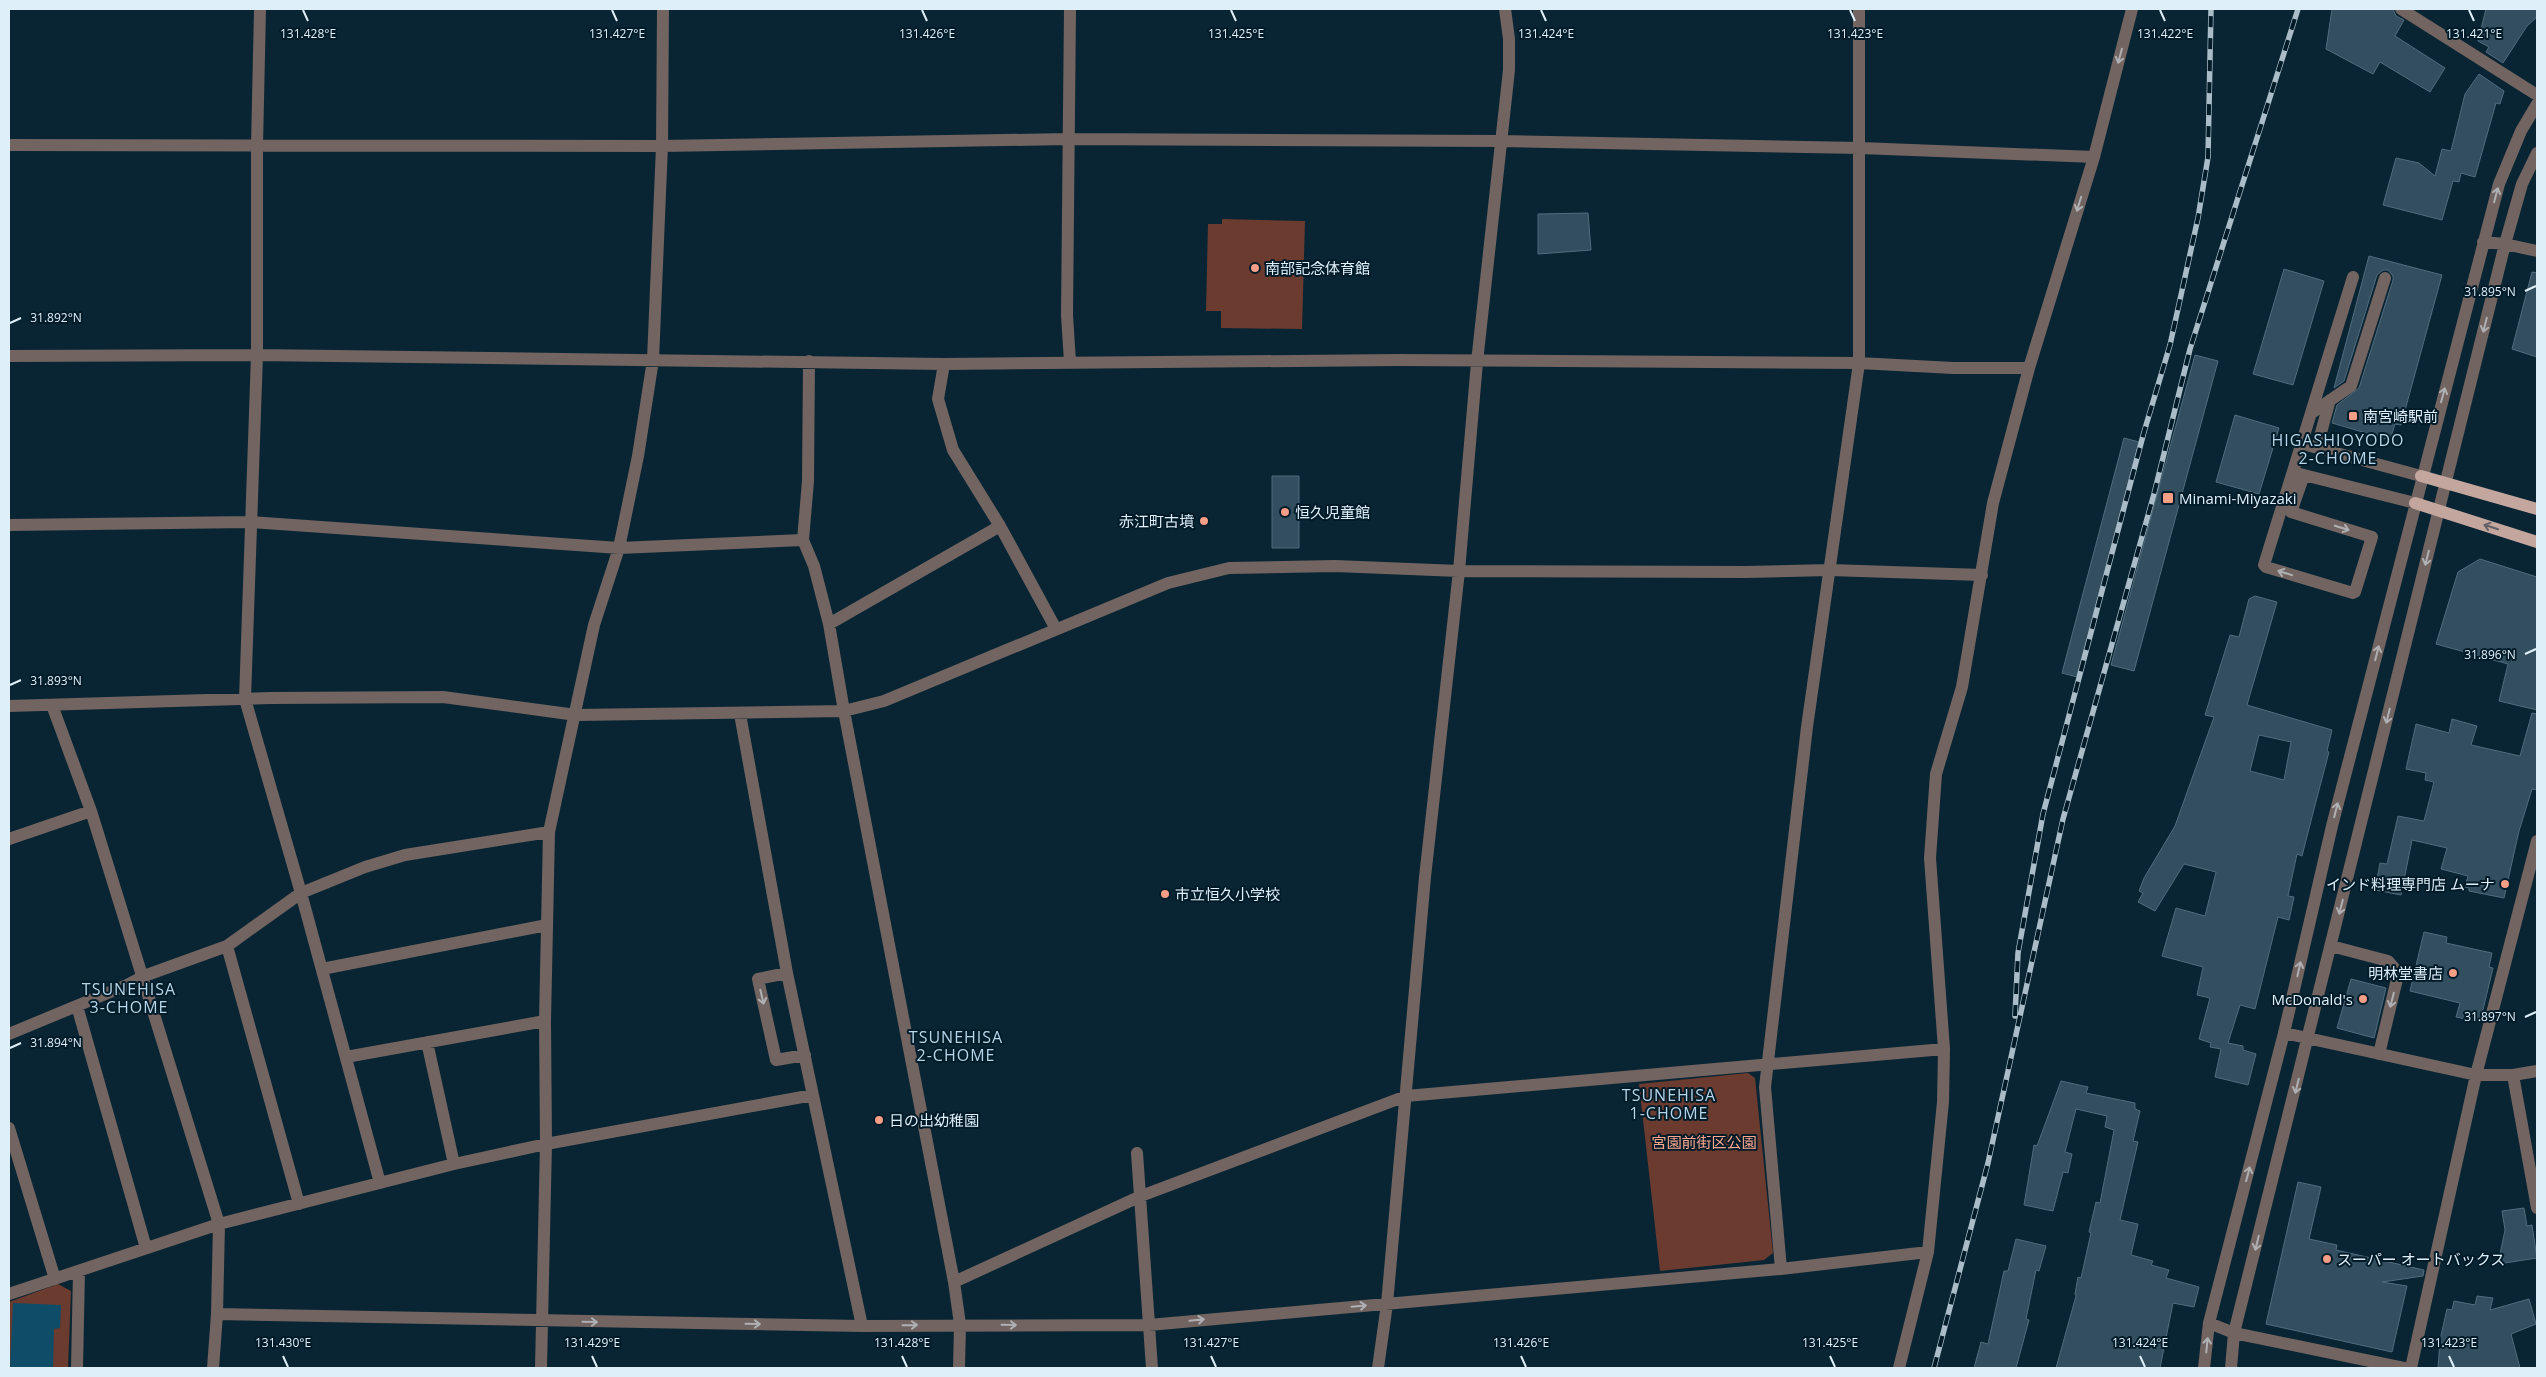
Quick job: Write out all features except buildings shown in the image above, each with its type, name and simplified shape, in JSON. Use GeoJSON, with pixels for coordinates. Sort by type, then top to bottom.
{"type":"FeatureCollection","features":[{"type":"Feature","properties":{"kind":"main road"},"geometry":{"type":"LineString","coordinates":[[2421,476],[2537,510]]}},
{"type":"Feature","properties":{"kind":"main road"},"geometry":{"type":"LineString","coordinates":[[2415,503],[2537,542]]}},
{"type":"Feature","properties":{"kind":"street"},"geometry":{"type":"LineString","coordinates":[[260,9],[256,146],[256,356],[245,699],[301,893],[380,1183]]}},
{"type":"Feature","properties":{"kind":"street"},"geometry":{"type":"LineString","coordinates":[[541,1368],[546,1144],[545,1021],[549,832],[576,715],[594,625],[619,548],[638,456],[653,360],[662,146],[663,9]]}},
{"type":"Feature","properties":{"kind":"street"},"geometry":{"type":"LineString","coordinates":[[1070,9],[1067,139],[1067,315],[1070,362]]}},
{"type":"Feature","properties":{"kind":"street"},"geometry":{"type":"LineString","coordinates":[[1378,1368],[1387,1304],[1425,877],[1459,571],[1477,362],[1509,70],[1509,39],[1505,9]]}},
{"type":"Feature","properties":{"kind":"street"},"geometry":{"type":"LineString","coordinates":[[1781,1269],[1765,1087],[1807,727],[1859,364],[1859,9]]}},
{"type":"Feature","properties":{"kind":"street"},"geometry":{"type":"LineString","coordinates":[[1899,1368],[1928,1252],[1943,1102],[1944,1049],[1930,858],[1936,774],[1962,687],[1993,503],[2029,368],[2094,157],[2132,9]]}},
{"type":"Feature","properties":{"kind":"street"},"geometry":{"type":"LineString","coordinates":[[2402,9],[2537,95]]}},
{"type":"Feature","properties":{"kind":"street"},"geometry":{"type":"LineString","coordinates":[[2204,1368],[2209,1323],[2284,1033],[2332,826],[2421,476],[2499,184],[2521,131],[2537,104]]}},
{"type":"Feature","properties":{"kind":"street"},"geometry":{"type":"LineString","coordinates":[[9,145],[662,146],[1067,139],[1501,141],[1860,148],[2094,157]]}},
{"type":"Feature","properties":{"kind":"street"},"geometry":{"type":"LineString","coordinates":[[2231,1368],[2234,1333],[2309,1039],[2505,244],[2522,184],[2537,153]]}},
{"type":"Feature","properties":{"kind":"street"},"geometry":{"type":"LineString","coordinates":[[2483,242],[2505,244],[2537,251]]}},
{"type":"Feature","properties":{"kind":"street"},"geometry":{"type":"LineString","coordinates":[[2299,474],[2264,565],[2353,593],[2355,592],[2372,537],[2291,512],[2299,474],[2303,444],[2353,277]]}},
{"type":"Feature","properties":{"kind":"street"},"geometry":{"type":"LineString","coordinates":[[2313,412],[2351,386],[2385,278]]}},
{"type":"Feature","properties":{"kind":"street"},"geometry":{"type":"LineString","coordinates":[[9,356],[256,356],[944,364],[1070,362],[1477,362],[1859,364],[1953,368],[2029,368]]}},
{"type":"Feature","properties":{"kind":"street"},"geometry":{"type":"LineString","coordinates":[[809,361],[808,481],[803,540],[814,566],[830,624],[844,711],[954,1282],[960,1324],[959,1368]]}},
{"type":"Feature","properties":{"kind":"street"},"geometry":{"type":"LineString","coordinates":[[944,364],[938,399],[953,450],[1000,526],[1056,629]]}},
{"type":"Feature","properties":{"kind":"street"},"geometry":{"type":"LineString","coordinates":[[2317,448],[2330,400]]}},
{"type":"Feature","properties":{"kind":"street"},"geometry":{"type":"LineString","coordinates":[[2303,444],[2421,476]]}},
{"type":"Feature","properties":{"kind":"street"},"geometry":{"type":"LineString","coordinates":[[2299,474],[2415,503]]}},
{"type":"Feature","properties":{"kind":"street"},"geometry":{"type":"LineString","coordinates":[[9,525],[250,522],[619,548],[803,540]]}},
{"type":"Feature","properties":{"kind":"street"},"geometry":{"type":"LineString","coordinates":[[830,624],[1000,526]]}},
{"type":"Feature","properties":{"kind":"street"},"geometry":{"type":"LineString","coordinates":[[9,706],[245,699],[443,697],[576,715],[844,711],[884,701],[1040,638],[1056,629],[1168,583],[1229,568],[1335,566],[1459,571],[1746,572],[1830,570],[1982,575]]}},
{"type":"Feature","properties":{"kind":"street"},"geometry":{"type":"LineString","coordinates":[[52,706],[91,811],[144,976],[219,1224],[217,1314],[213,1368]]}},
{"type":"Feature","properties":{"kind":"street"},"geometry":{"type":"LineString","coordinates":[[740,714],[787,973],[862,1326]]}},
{"type":"Feature","properties":{"kind":"street"},"geometry":{"type":"LineString","coordinates":[[9,839],[91,811]]}},
{"type":"Feature","properties":{"kind":"street"},"geometry":{"type":"LineString","coordinates":[[9,1034],[144,976],[227,946],[301,893],[365,867],[405,855],[549,832]]}},
{"type":"Feature","properties":{"kind":"street"},"geometry":{"type":"LineString","coordinates":[[2411,1368],[2476,1075],[2537,841]]}},
{"type":"Feature","properties":{"kind":"street"},"geometry":{"type":"LineString","coordinates":[[322,969],[547,925]]}},
{"type":"Feature","properties":{"kind":"street"},"geometry":{"type":"LineString","coordinates":[[227,946],[299,1204]]}},
{"type":"Feature","properties":{"kind":"street"},"geometry":{"type":"LineString","coordinates":[[2331,946],[2388,961],[2395,968],[2397,980],[2378,1054]]}},
{"type":"Feature","properties":{"kind":"street"},"geometry":{"type":"LineString","coordinates":[[787,973],[758,979],[776,1060],[805,1055]]}},
{"type":"Feature","properties":{"kind":"street"},"geometry":{"type":"LineString","coordinates":[[77,1006],[146,1248]]}},
{"type":"Feature","properties":{"kind":"street"},"geometry":{"type":"LineString","coordinates":[[346,1057],[545,1021]]}},
{"type":"Feature","properties":{"kind":"street"},"geometry":{"type":"LineString","coordinates":[[2284,1033],[2476,1075],[2513,1075],[2537,1071]]}},
{"type":"Feature","properties":{"kind":"street"},"geometry":{"type":"LineString","coordinates":[[427,1042],[454,1164]]}},
{"type":"Feature","properties":{"kind":"street"},"geometry":{"type":"LineString","coordinates":[[954,1282],[1141,1196],[1406,1096],[1944,1049]]}},
{"type":"Feature","properties":{"kind":"street"},"geometry":{"type":"LineString","coordinates":[[2513,1075],[2537,1208]]}},
{"type":"Feature","properties":{"kind":"street"},"geometry":{"type":"LineString","coordinates":[[9,1294],[219,1224],[454,1164],[546,1144],[812,1095]]}},
{"type":"Feature","properties":{"kind":"street"},"geometry":{"type":"LineString","coordinates":[[9,1128],[55,1279]]}},
{"type":"Feature","properties":{"kind":"street"},"geometry":{"type":"LineString","coordinates":[[1137,1153],[1152,1368]]}},
{"type":"Feature","properties":{"kind":"street"},"geometry":{"type":"LineString","coordinates":[[217,1314],[862,1326],[960,1324],[1149,1325],[1781,1269],[1928,1252]]}},
{"type":"Feature","properties":{"kind":"street"},"geometry":{"type":"LineString","coordinates":[[77,1368],[79,1271]]}},
{"type":"Feature","properties":{"kind":"street"},"geometry":{"type":"LineString","coordinates":[[2209,1323],[2234,1333],[2404,1368]]}},
{"type":"Feature","properties":{"kind":"green space","name":"南部記念体育館"},"geometry":{"type":"Polygon","coordinates":[[[1222,219],[1305,221],[1302,329],[1221,328],[1221,311],[1206,311],[1208,224],[1222,224],[1222,219]]]}},
{"type":"Feature","properties":{"kind":"green space","name":"宮園前街区公園"},"geometry":{"type":"Polygon","coordinates":[[[1748,1073],[1755,1078],[1773,1253],[1764,1260],[1660,1271],[1639,1084],[1748,1073]]]}},
{"type":"Feature","properties":{"kind":"green space"},"geometry":{"type":"Polygon","coordinates":[[[58,1284],[71,1291],[68,1368],[9,1368],[9,1302],[58,1284]]]}},
{"type":"Feature","properties":{"kind":"water"},"geometry":{"type":"Polygon","coordinates":[[[13,1303],[61,1305],[60,1328],[54,1329],[53,1368],[10,1368],[13,1303]]]}},
{"type":"Feature","properties":{"kind":"railway"},"geometry":{"type":"LineString","coordinates":[[2015,1016],[2018,953],[2043,814],[2144,432],[2170,345],[2198,218],[2208,157],[2211,9]]}},
{"type":"Feature","properties":{"kind":"railway"},"geometry":{"type":"LineString","coordinates":[[1934,1368],[1988,1163],[2063,819],[2154,494],[2190,349],[2298,9]]}},
{"type":"Feature","properties":{"kind":"place","name":"南部記念体育館"},"geometry":{"type":"Point","coordinates":[1255,268]}},
{"type":"Feature","properties":{"kind":"place","name":"南宮崎駅前"},"geometry":{"type":"Point","coordinates":[2353,416]}},
{"type":"Feature","properties":{"kind":"place","name":"Minami-Miyazaki"},"geometry":{"type":"Point","coordinates":[2168,498]}},
{"type":"Feature","properties":{"kind":"place","name":"恒久児童館"},"geometry":{"type":"Point","coordinates":[1285,512]}},
{"type":"Feature","properties":{"kind":"place","name":"赤江町古墳"},"geometry":{"type":"Point","coordinates":[1204,521]}},
{"type":"Feature","properties":{"kind":"place","name":"インド料理専門店 ムーナ"},"geometry":{"type":"Point","coordinates":[2505,884]}},
{"type":"Feature","properties":{"kind":"place","name":"市立恒久小学校"},"geometry":{"type":"Point","coordinates":[1165,894]}},
{"type":"Feature","properties":{"kind":"place","name":"明林堂書店"},"geometry":{"type":"Point","coordinates":[2453,973]}},
{"type":"Feature","properties":{"kind":"place","name":"McDonald's"},"geometry":{"type":"Point","coordinates":[2363,999]}},
{"type":"Feature","properties":{"kind":"place","name":"日の出幼稚園"},"geometry":{"type":"Point","coordinates":[879,1120]}},
{"type":"Feature","properties":{"kind":"place","name":"スーパー オートバックス"},"geometry":{"type":"Point","coordinates":[2327,1259]}},
{"type":"Feature","properties":{"kind":"district","name":"HIGASHIOYODO 2-CHOME"},"geometry":{"type":"Point","coordinates":[2338,449]}},
{"type":"Feature","properties":{"kind":"district","name":"TSUNEHISA 3-CHOME"},"geometry":{"type":"Point","coordinates":[129,998]}},
{"type":"Feature","properties":{"kind":"district","name":"TSUNEHISA 2-CHOME"},"geometry":{"type":"Point","coordinates":[956,1046]}},
{"type":"Feature","properties":{"kind":"district","name":"TSUNEHISA 1-CHOME"},"geometry":{"type":"Point","coordinates":[1669,1104]}}]}
